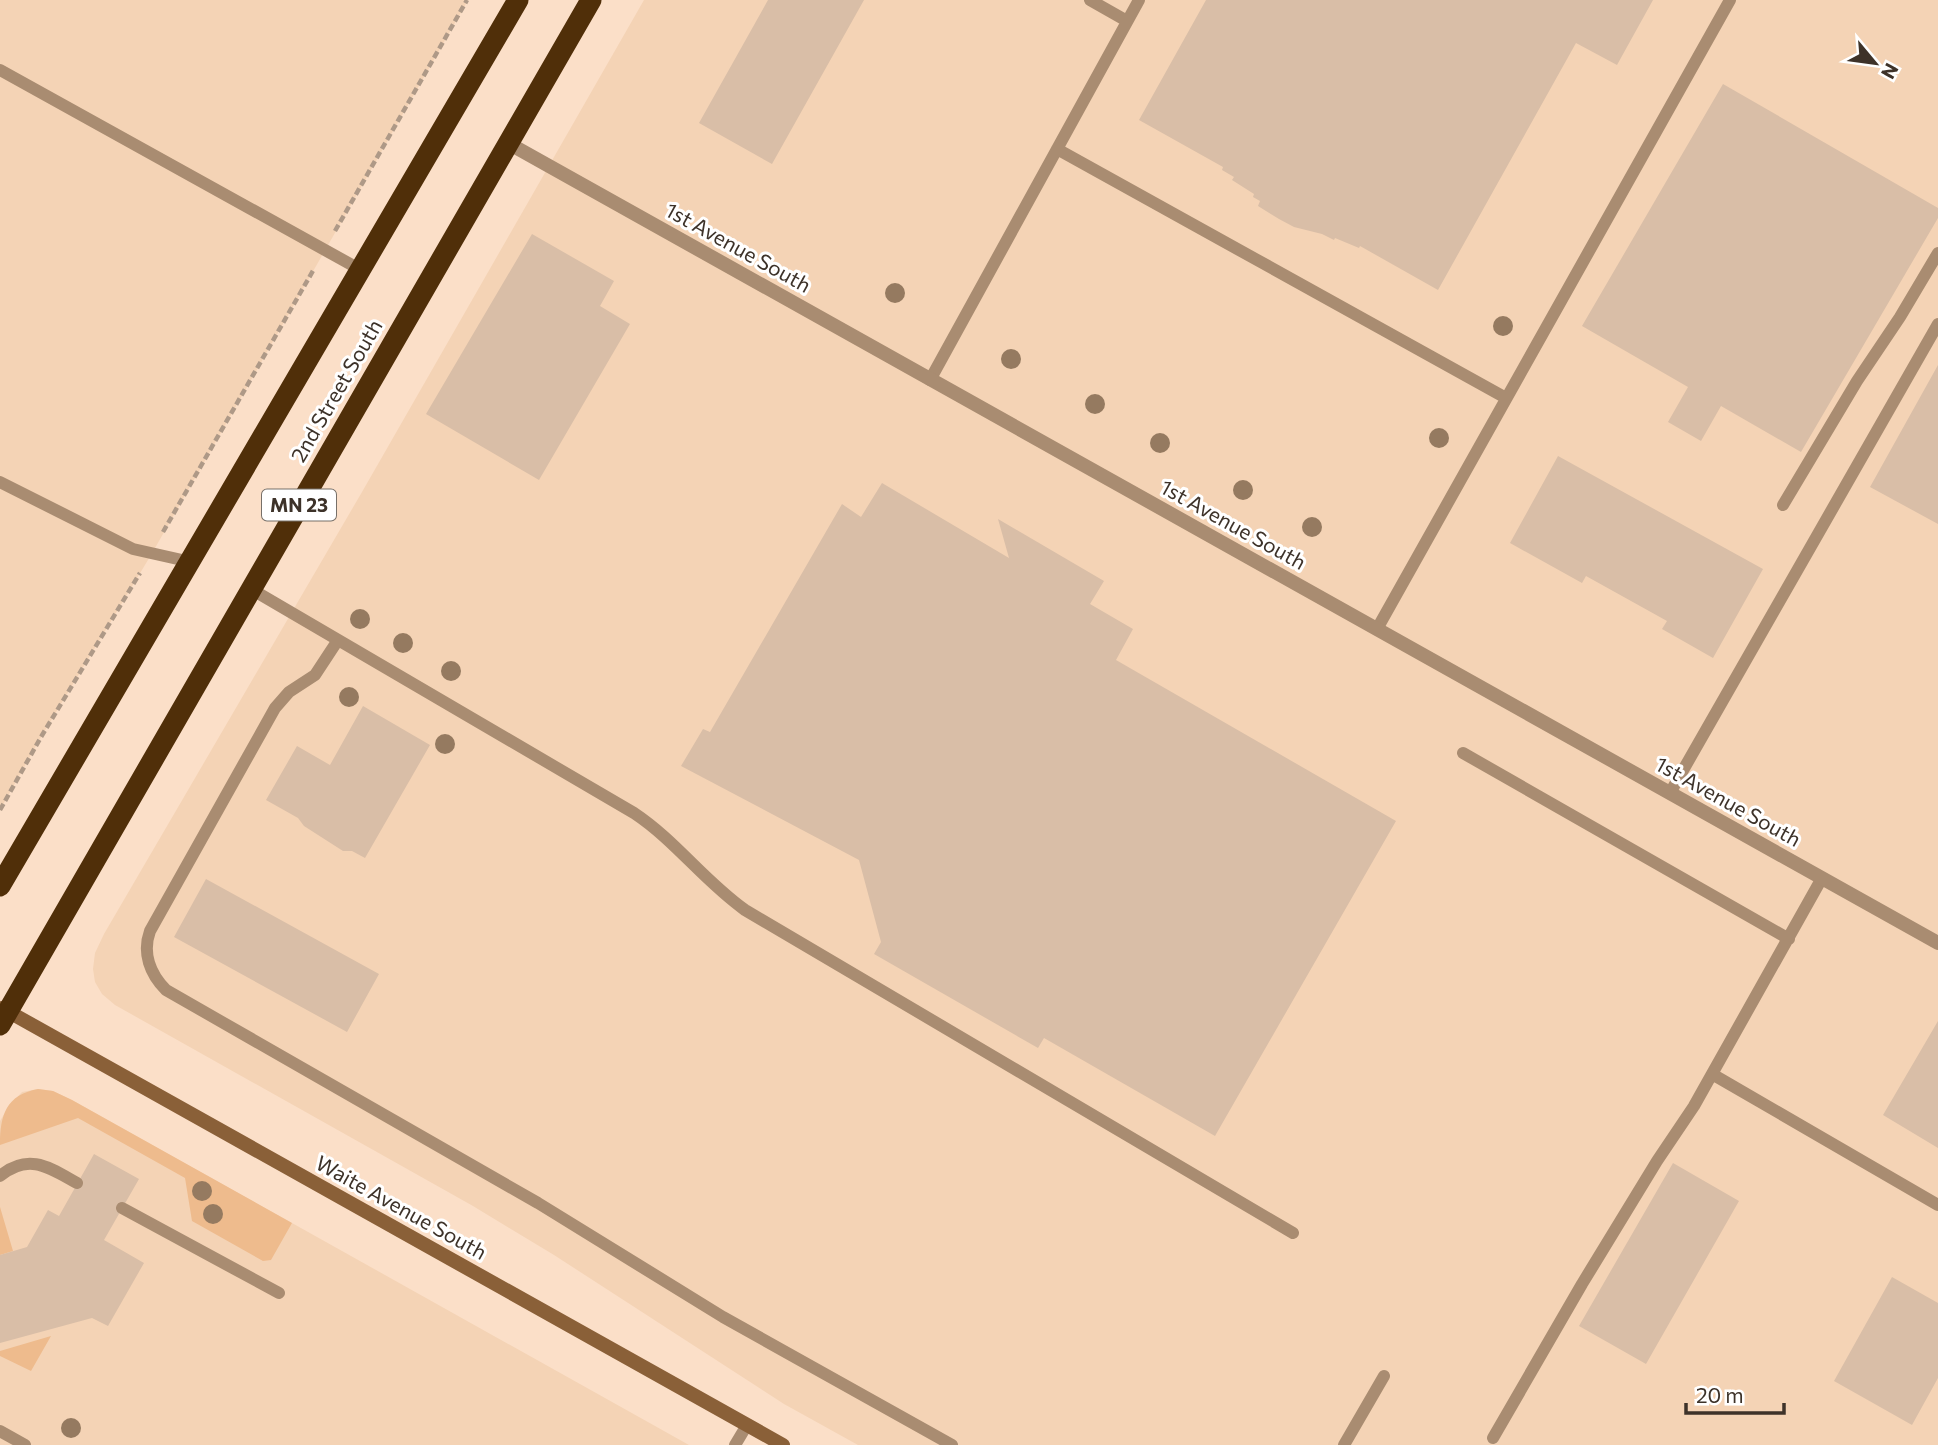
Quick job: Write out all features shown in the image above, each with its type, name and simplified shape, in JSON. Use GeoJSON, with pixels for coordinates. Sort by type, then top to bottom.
{"type":"FeatureCollection","features":[{"type":"Feature","properties":{"kind":"highway","name":"2nd Street South"},"geometry":{"type":"LineString","coordinates":[[0,886],[518,0]]}},
{"type":"Feature","properties":{"kind":"highway","name":"2nd Street South"},"geometry":{"type":"LineString","coordinates":[[3,1014],[591,0]]}},
{"type":"Feature","properties":{"kind":"street","name":"1st Avenue South"},"geometry":{"type":"LineString","coordinates":[[508,143],[1938,943]]}},
{"type":"Feature","properties":{"kind":"street","name":"Waite Avenue South"},"geometry":{"type":"LineString","coordinates":[[3,1014],[783,1445]]}},
{"type":"Feature","properties":{"kind":"lane"},"geometry":{"type":"LineString","coordinates":[[1090,0],[1127,21]]}},
{"type":"Feature","properties":{"kind":"lane"},"geometry":{"type":"LineString","coordinates":[[930,380],[1139,0]]}},
{"type":"Feature","properties":{"kind":"lane"},"geometry":{"type":"LineString","coordinates":[[1377,629],[1730,0]]}},
{"type":"Feature","properties":{"kind":"lane"},"geometry":{"type":"LineString","coordinates":[[0,70],[361,270]]}},
{"type":"Feature","properties":{"kind":"lane"},"geometry":{"type":"LineString","coordinates":[[1057,149],[1506,398]]}},
{"type":"Feature","properties":{"kind":"lane"},"geometry":{"type":"LineString","coordinates":[[1783,505],[1938,253]]}},
{"type":"Feature","properties":{"kind":"lane"},"geometry":{"type":"LineString","coordinates":[[1670,793],[1938,324]]}},
{"type":"Feature","properties":{"kind":"lane"},"geometry":{"type":"LineString","coordinates":[[0,482],[94,532],[133,549],[191,562]]}},
{"type":"Feature","properties":{"kind":"lane"},"geometry":{"type":"LineString","coordinates":[[251,589],[634,813],[656,828],[704,877],[745,910],[1293,1233]]}},
{"type":"Feature","properties":{"kind":"lane"},"geometry":{"type":"LineString","coordinates":[[338,640],[315,675],[289,692],[275,708],[150,930],[146,953],[152,973],[166,990],[538,1203],[723,1317],[952,1445]]}},
{"type":"Feature","properties":{"kind":"lane"},"geometry":{"type":"LineString","coordinates":[[1463,753],[1789,939]]}},
{"type":"Feature","properties":{"kind":"lane"},"geometry":{"type":"LineString","coordinates":[[1493,1438],[1589,1272],[1713,1074],[1822,878]]}},
{"type":"Feature","properties":{"kind":"lane"},"geometry":{"type":"LineString","coordinates":[[1713,1074],[1938,1205]]}},
{"type":"Feature","properties":{"kind":"lane"},"geometry":{"type":"LineString","coordinates":[[0,1176],[21,1164],[34,1164],[44,1165],[77,1183]]}},
{"type":"Feature","properties":{"kind":"lane"},"geometry":{"type":"LineString","coordinates":[[122,1208],[279,1293]]}},
{"type":"Feature","properties":{"kind":"lane"},"geometry":{"type":"LineString","coordinates":[[1344,1445],[1384,1376]]}},
{"type":"Feature","properties":{"kind":"lane"},"geometry":{"type":"LineString","coordinates":[[735,1445],[747,1425]]}},
{"type":"Feature","properties":{"kind":"lane"},"geometry":{"type":"LineString","coordinates":[[0,1431],[25,1445]]}},
{"type":"Feature","properties":{"kind":"path"},"geometry":{"type":"LineString","coordinates":[[0,810],[151,555],[467,0]]}},
{"type":"Feature","properties":{"kind":"shaded area"},"geometry":{"type":"Polygon","coordinates":[[[0,0],[468,0],[151,555],[0,810],[0,0]]]}},
{"type":"Feature","properties":{"kind":"shaded area"},"geometry":{"type":"Polygon","coordinates":[[[644,0],[1938,0],[1938,1445],[858,1445],[784,1404],[554,1255],[473,1206],[115,1005],[102,994],[95,982],[93,969],[95,953],[104,934],[362,492],[644,0]]]}},
{"type":"Feature","properties":{"kind":"shaded area"},"geometry":{"type":"Polygon","coordinates":[[[38,1089],[53,1091],[72,1100],[689,1445],[0,1445],[0,1121],[22,1092],[38,1089]]]}},
{"type":"Feature","properties":{"kind":"shaded area"},"geometry":{"type":"Polygon","coordinates":[[[38,1089],[53,1091],[72,1100],[292,1223],[271,1260],[263,1261],[192,1221],[185,1178],[78,1118],[0,1145],[1,1124],[7,1108],[19,1096],[38,1089]]]}},
{"type":"Feature","properties":{"kind":"shaded area"},"geometry":{"type":"Polygon","coordinates":[[[0,1207],[13,1251],[0,1255],[0,1207]]]}},
{"type":"Feature","properties":{"kind":"shaded area"},"geometry":{"type":"Polygon","coordinates":[[[51,1336],[31,1371],[0,1356],[0,1351],[51,1336]]]}},
{"type":"Feature","properties":{"kind":"building"},"geometry":{"type":"Polygon","coordinates":[[[768,0],[864,0],[772,164],[699,123],[768,0]]]}},
{"type":"Feature","properties":{"kind":"building"},"geometry":{"type":"Polygon","coordinates":[[[1206,0],[1653,0],[1617,65],[1576,43],[1438,290],[1360,246],[1359,248],[1335,238],[1334,240],[1294,227],[1279,219],[1258,206],[1260,201],[1253,197],[1254,194],[1232,180],[1234,177],[1222,170],[1223,167],[1139,120],[1206,0]]]}},
{"type":"Feature","properties":{"kind":"building"},"geometry":{"type":"Polygon","coordinates":[[[1723,84],[1938,208],[1938,218],[1801,452],[1721,406],[1701,441],[1668,422],[1688,387],[1582,326],[1723,84]]]}},
{"type":"Feature","properties":{"kind":"building"},"geometry":{"type":"Polygon","coordinates":[[[532,234],[614,281],[600,306],[630,324],[539,480],[426,414],[532,234]]]}},
{"type":"Feature","properties":{"kind":"building"},"geometry":{"type":"Polygon","coordinates":[[[1938,365],[1938,524],[1870,487],[1938,365]]]}},
{"type":"Feature","properties":{"kind":"building"},"geometry":{"type":"Polygon","coordinates":[[[1558,456],[1763,569],[1713,658],[1662,629],[1667,621],[1586,576],[1582,583],[1510,543],[1558,456]]]}},
{"type":"Feature","properties":{"kind":"building"},"geometry":{"type":"Polygon","coordinates":[[[882,483],[1009,558],[998,519],[1104,581],[1090,604],[1133,629],[1116,660],[1396,821],[1215,1136],[1044,1038],[1038,1048],[874,954],[881,942],[859,860],[681,766],[703,729],[710,732],[842,504],[861,517],[882,483]]]}},
{"type":"Feature","properties":{"kind":"building"},"geometry":{"type":"Polygon","coordinates":[[[363,706],[430,745],[365,858],[352,851],[343,851],[304,826],[298,818],[266,800],[297,746],[330,765],[363,706]]]}},
{"type":"Feature","properties":{"kind":"building"},"geometry":{"type":"Polygon","coordinates":[[[206,879],[379,974],[347,1032],[174,937],[206,879]]]}},
{"type":"Feature","properties":{"kind":"building"},"geometry":{"type":"Polygon","coordinates":[[[1938,1021],[1938,1148],[1883,1115],[1938,1021]]]}},
{"type":"Feature","properties":{"kind":"building"},"geometry":{"type":"Polygon","coordinates":[[[94,1154],[139,1179],[104,1240],[144,1263],[108,1326],[92,1318],[0,1343],[0,1255],[27,1247],[48,1210],[59,1216],[94,1154]]]}},
{"type":"Feature","properties":{"kind":"building"},"geometry":{"type":"Polygon","coordinates":[[[1673,1163],[1739,1201],[1646,1364],[1579,1326],[1673,1163]]]}},
{"type":"Feature","properties":{"kind":"building"},"geometry":{"type":"Polygon","coordinates":[[[1892,1277],[1938,1303],[1938,1378],[1912,1425],[1834,1381],[1892,1277]]]}}]}
